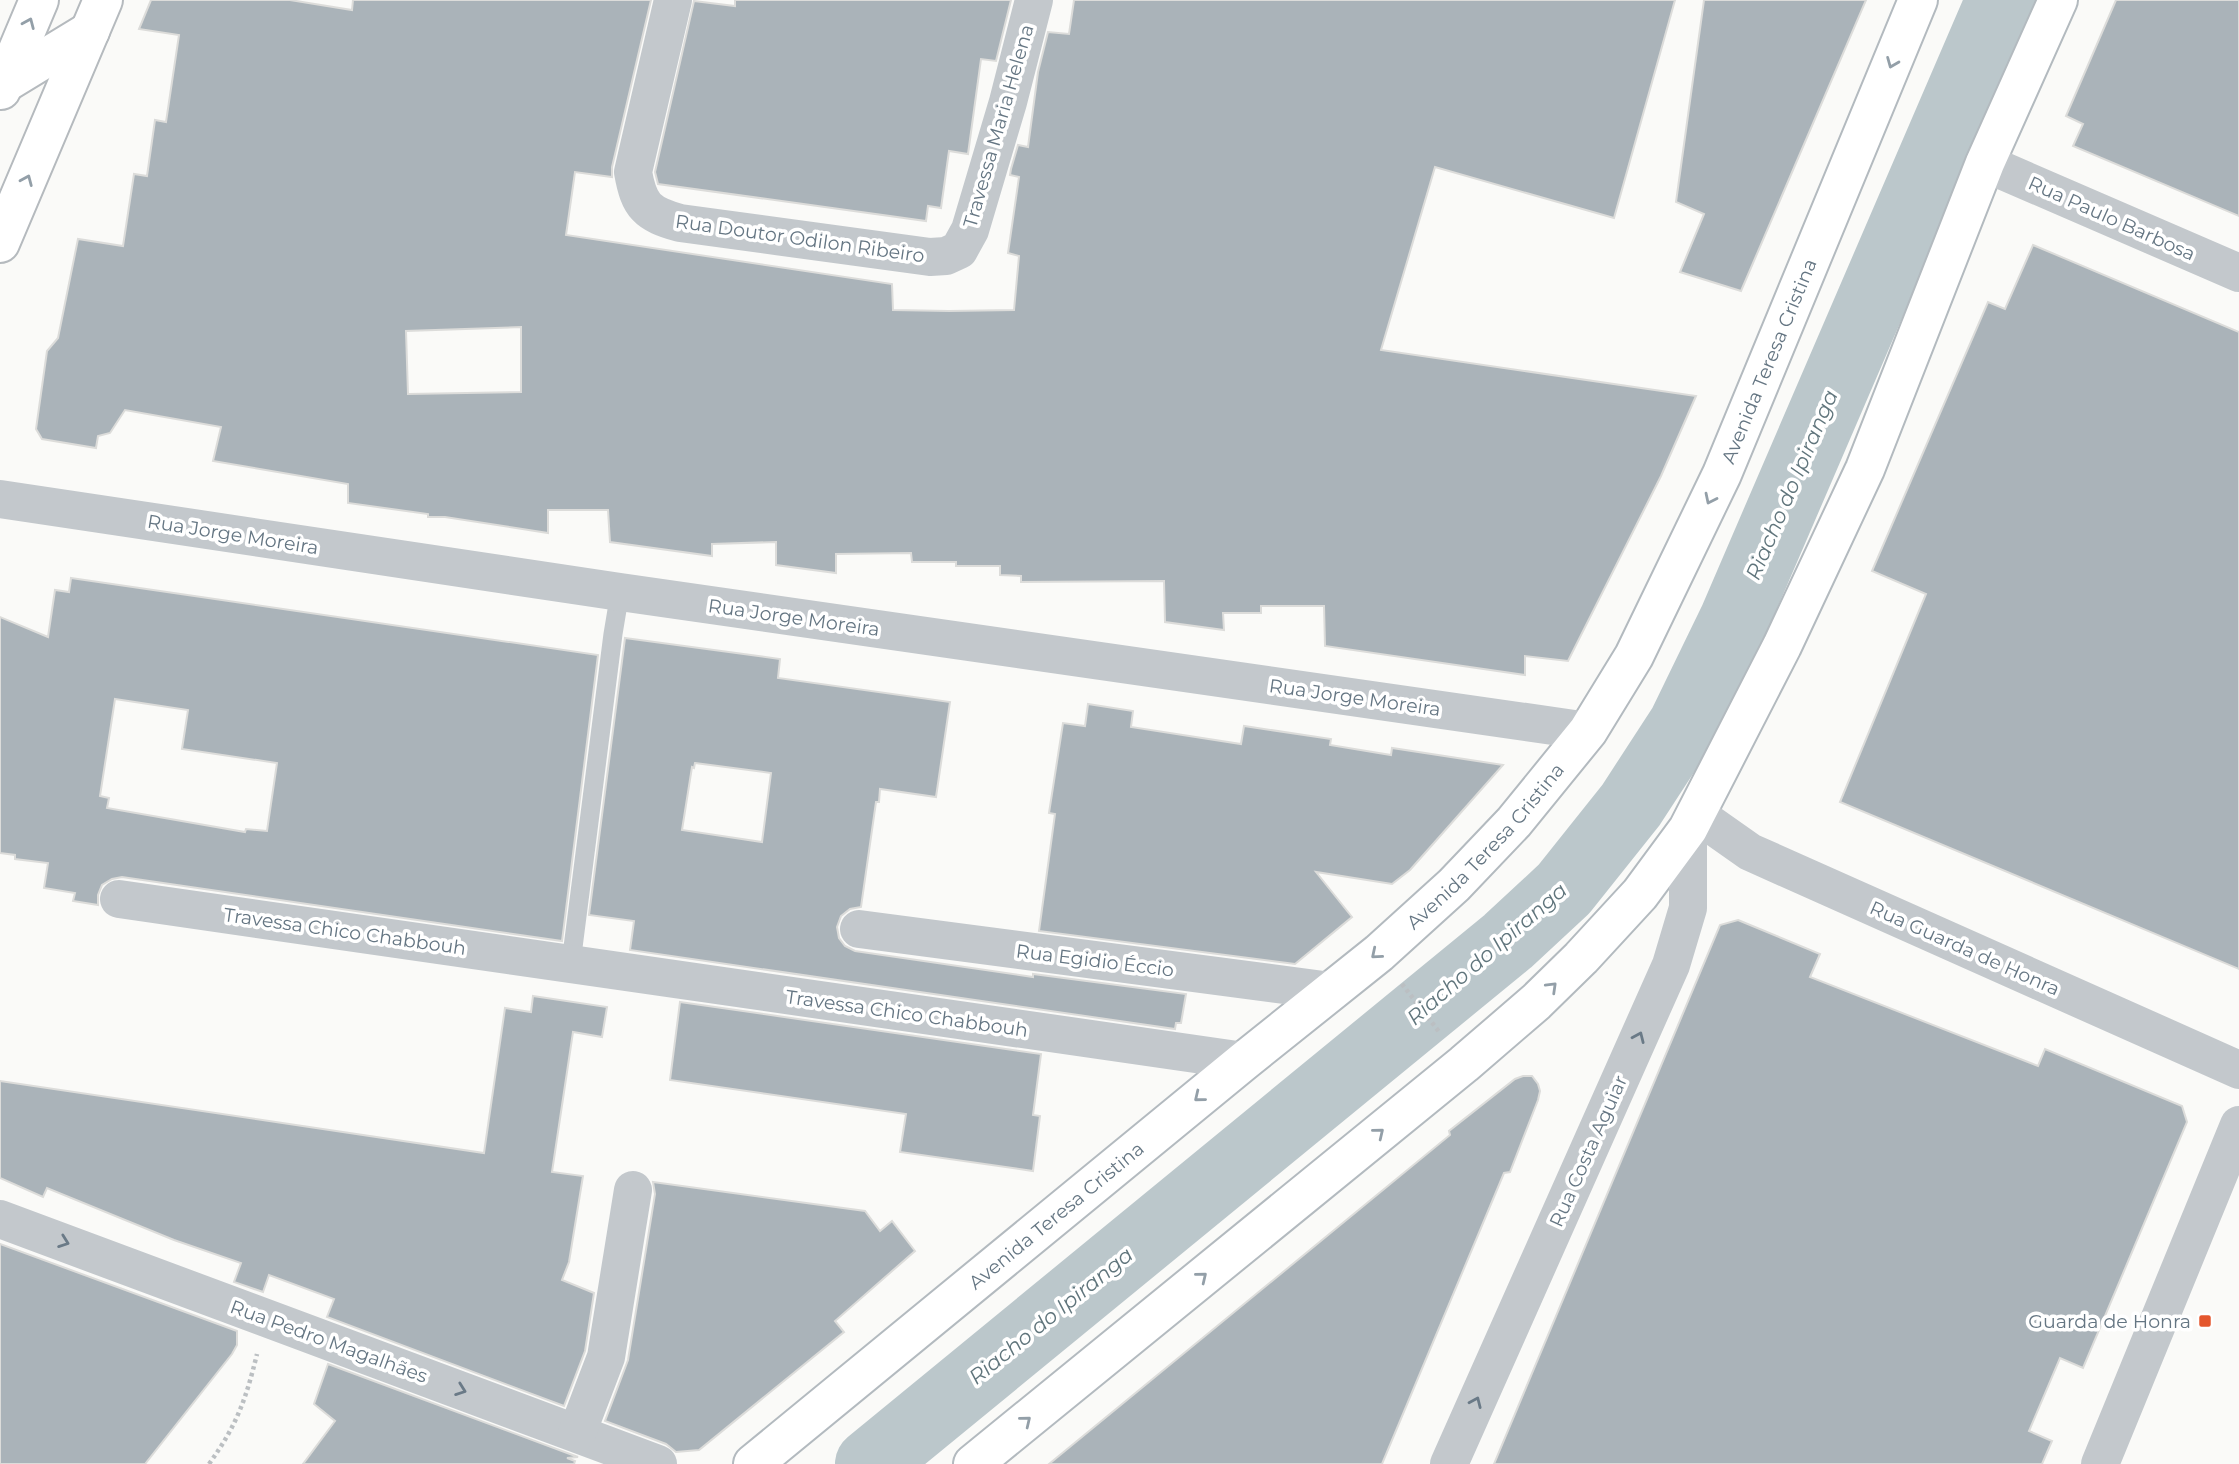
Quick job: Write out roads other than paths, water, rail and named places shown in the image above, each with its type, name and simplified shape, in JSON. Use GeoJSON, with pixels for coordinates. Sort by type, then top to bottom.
{"type":"FeatureCollection","features":[{"type":"Feature","properties":{"kind":"main road"},"geometry":{"type":"LineString","coordinates":[[2,88],[39,0]]}},
{"type":"Feature","properties":{"kind":"main road","name":"Avenida Teresa Cristina"},"geometry":{"type":"LineString","coordinates":[[753,1464],[1378,953],[1454,885],[1514,822],[1588,731],[1634,656],[1722,474],[1918,0]]}},
{"type":"Feature","properties":{"kind":"main road"},"geometry":{"type":"LineString","coordinates":[[973,1464],[1464,1064],[1536,1002],[1640,894],[1692,822],[1782,646],[1865,468],[1985,163],[2058,0]]}},
{"type":"Feature","properties":{"kind":"main road"},"geometry":{"type":"LineString","coordinates":[[2,88],[96,15]]}},
{"type":"Feature","properties":{"kind":"main road"},"geometry":{"type":"LineString","coordinates":[[0,243],[96,15]]}},
{"type":"Feature","properties":{"kind":"street","name":"Rua Doutor Odilon Ribeiro"},"geometry":{"type":"LineString","coordinates":[[673,0],[633,172],[636,190],[644,205],[657,217],[680,223],[930,257],[946,256],[959,250]]}},
{"type":"Feature","properties":{"kind":"street","name":"Travessa Maria Helena"},"geometry":{"type":"LineString","coordinates":[[959,250],[970,230],[1008,102],[1034,0]]}},
{"type":"Feature","properties":{"kind":"street","name":"Rua Paulo Barbosa"},"geometry":{"type":"LineString","coordinates":[[1985,163],[2239,273]]}},
{"type":"Feature","properties":{"kind":"street","name":"Rua Jorge Moreira"},"geometry":{"type":"LineString","coordinates":[[0,499],[620,592],[1588,731]]}},
{"type":"Feature","properties":{"kind":"street","name":"Rua Guarda de Honra"},"geometry":{"type":"LineString","coordinates":[[1692,822],[1751,852],[2239,1070]]}},
{"type":"Feature","properties":{"kind":"street","name":"Rua Costa Aguiar"},"geometry":{"type":"LineString","coordinates":[[1449,1464],[1671,965],[1689,908],[1692,822]]}},
{"type":"Feature","properties":{"kind":"street","name":"Travessa Chico Chabbouh"},"geometry":{"type":"LineString","coordinates":[[119,899],[1244,1061]]}},
{"type":"Feature","properties":{"kind":"street","name":"Rua Egidio Éccio"},"geometry":{"type":"LineString","coordinates":[[859,929],[1331,991]]}},
{"type":"Feature","properties":{"kind":"street"},"geometry":{"type":"LineString","coordinates":[[2100,1464],[2239,1125]]}},
{"type":"Feature","properties":{"kind":"street"},"geometry":{"type":"LineString","coordinates":[[578,1433],[606,1357],[633,1190]]}},
{"type":"Feature","properties":{"kind":"street","name":"Rua Pedro Magalhães"},"geometry":{"type":"LineString","coordinates":[[0,1219],[658,1464]]}},
{"type":"Feature","properties":{"kind":"lane"},"geometry":{"type":"LineString","coordinates":[[571,964],[620,592]]}},
{"type":"Feature","properties":{"kind":"waterway","name":"Riacho do Ipiranga"},"geometry":{"type":"LineString","coordinates":[[870,1464],[1508,941],[1564,889],[1631,805],[1683,725],[1734,620],[2001,0]]}},
{"type":"Feature","properties":{"kind":"place","name":"Guarda de Honra"},"geometry":{"type":"Point","coordinates":[2205,1321]}}]}
